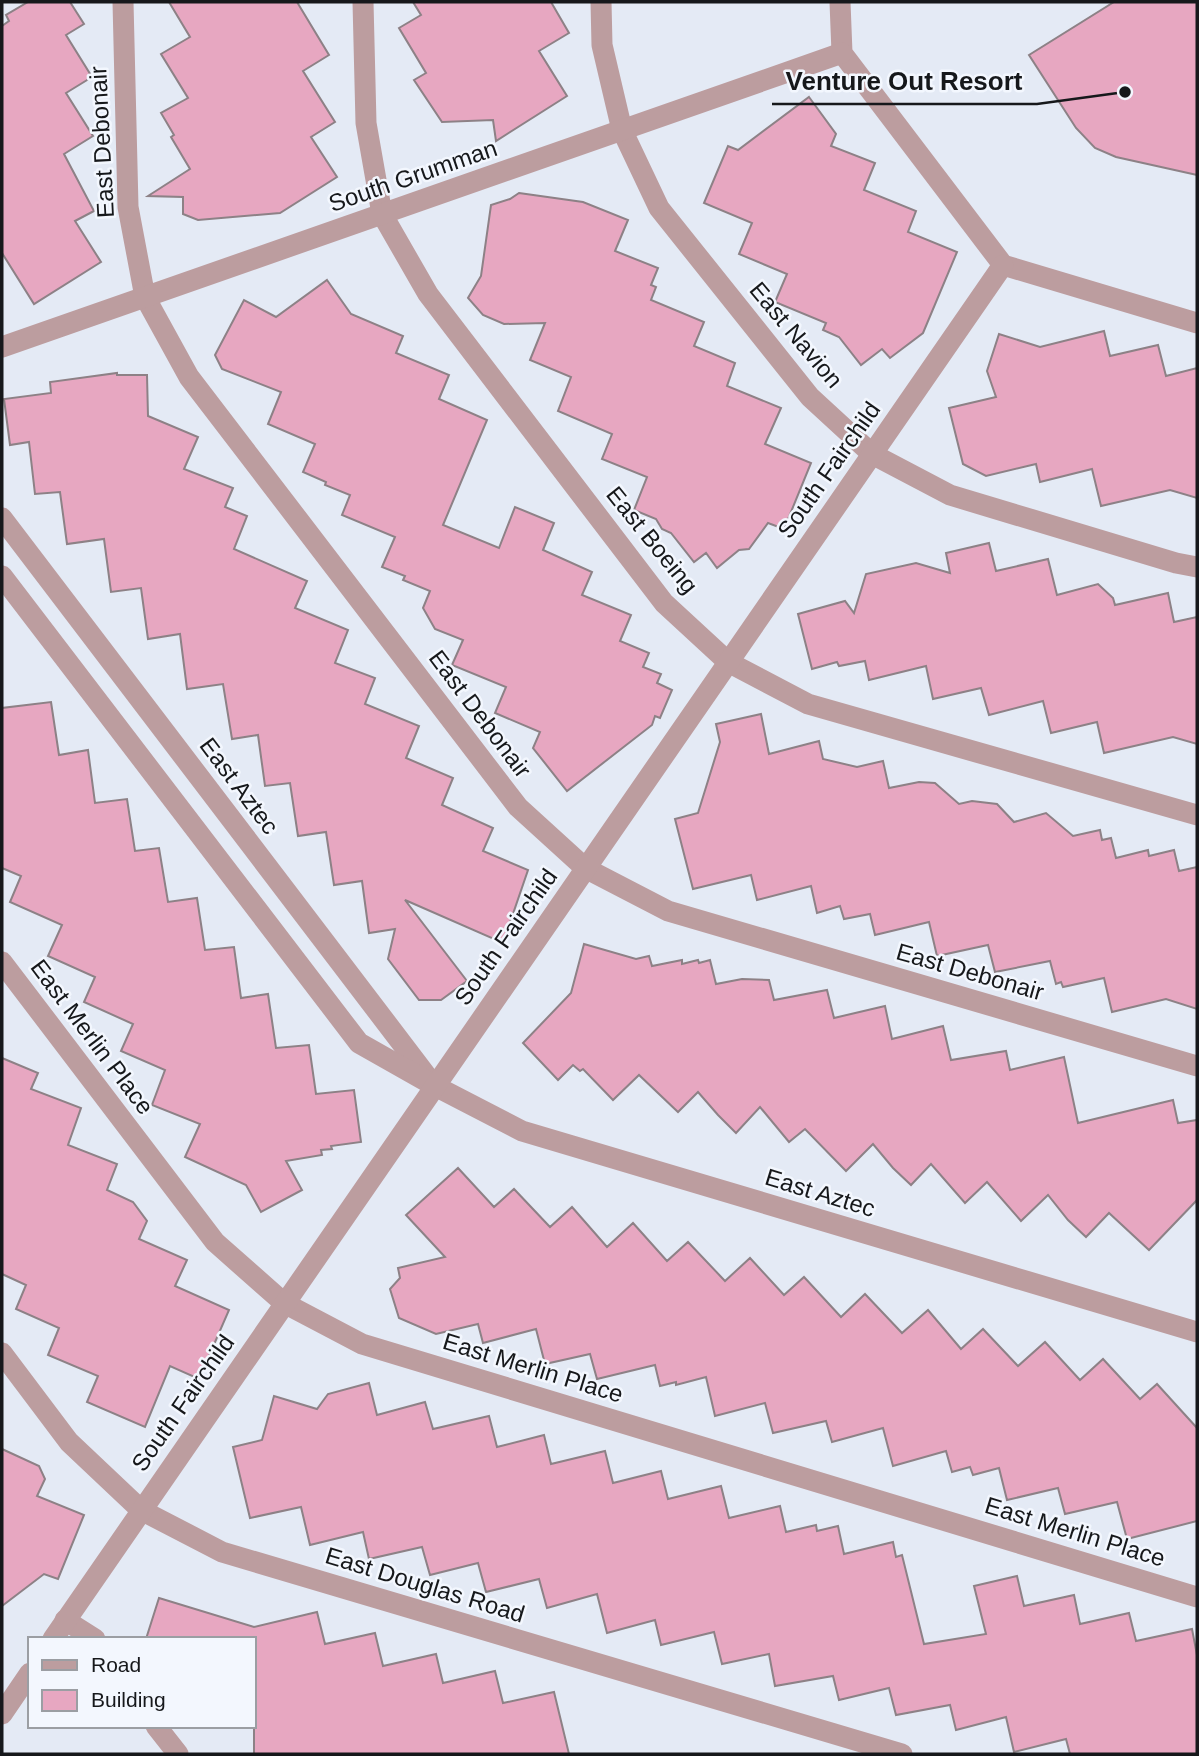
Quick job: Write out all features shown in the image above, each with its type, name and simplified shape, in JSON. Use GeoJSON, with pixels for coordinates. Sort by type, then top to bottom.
{"type":"FeatureCollection","features":[{"type":"Feature","properties":{"kind":"lane","name":"East Debonair"},"geometry":{"type":"LineString","coordinates":[[123,2],[128,207],[145,297],[189,377],[518,807],[585,868],[668,911],[1197,1066]]}},
{"type":"Feature","properties":{"kind":"lane","name":"East Boeing"},"geometry":{"type":"LineString","coordinates":[[363,2],[366,123],[382,214],[428,294],[664,603],[728,662],[808,704],[1197,815]]}},
{"type":"Feature","properties":{"kind":"lane","name":"East Navion"},"geometry":{"type":"LineString","coordinates":[[601,2],[602,45],[622,130],[659,208],[810,397],[872,454],[950,495],[1176,563],[1197,566]]}},
{"type":"Feature","properties":{"kind":"lane"},"geometry":{"type":"LineString","coordinates":[[840,2],[842,53],[1003,265],[1197,323]]}},
{"type":"Feature","properties":{"kind":"lane","name":"South Grumman"},"geometry":{"type":"LineString","coordinates":[[2,347],[842,53]]}},
{"type":"Feature","properties":{"kind":"lane","name":"South Fairchild"},"geometry":{"type":"LineString","coordinates":[[54,1637],[1003,265]]}},
{"type":"Feature","properties":{"kind":"lane","name":"East Aztec"},"geometry":{"type":"LineString","coordinates":[[2,518],[435,1086]]}},
{"type":"Feature","properties":{"kind":"lane","name":"East Aztec"},"geometry":{"type":"LineString","coordinates":[[2,576],[359,1043],[522,1131],[1197,1332]]}},
{"type":"Feature","properties":{"kind":"lane","name":"East Merlin Place"},"geometry":{"type":"LineString","coordinates":[[2,962],[215,1242],[284,1303],[362,1344],[1197,1597]]}},
{"type":"Feature","properties":{"kind":"lane","name":"East Douglas Road"},"geometry":{"type":"LineString","coordinates":[[2,1353],[69,1441],[141,1510],[222,1552],[902,1754]]}},
{"type":"Feature","properties":{"kind":"lane"},"geometry":{"type":"LineString","coordinates":[[65,1620],[92,1637]]}},
{"type":"Feature","properties":{"kind":"lane"},"geometry":{"type":"LineString","coordinates":[[2,1714],[17,1680]]}},
{"type":"Feature","properties":{"kind":"lane"},"geometry":{"type":"LineString","coordinates":[[158,1728],[178,1754]]}},
{"type":"Feature","properties":{"kind":"building"},"geometry":{"type":"Polygon","coordinates":[[[28,2],[70,2],[84,24],[66,35],[92,77],[66,93],[93,136],[64,154],[94,211],[75,221],[101,262],[34,304],[2,253],[2,26],[9,21],[6,15],[28,2]]]}},
{"type":"Feature","properties":{"kind":"building"},"geometry":{"type":"Polygon","coordinates":[[[169,2],[297,2],[329,55],[303,71],[335,122],[311,137],[337,177],[280,213],[198,220],[183,214],[183,197],[148,196],[190,169],[171,137],[174,135],[161,113],[188,98],[161,54],[190,37],[169,2]]]}},
{"type":"Feature","properties":{"kind":"building"},"geometry":{"type":"Polygon","coordinates":[[[413,2],[551,2],[569,33],[539,51],[567,96],[496,141],[493,120],[442,122],[414,80],[426,73],[399,28],[421,15],[413,2]]]}},
{"type":"Feature","properties":{"kind":"building"},"geometry":{"type":"Polygon","coordinates":[[[1114,2],[1197,2],[1197,175],[1116,157],[1095,148],[1076,128],[1029,55],[1114,2]]]}},
{"type":"Feature","properties":{"kind":"building"},"geometry":{"type":"Polygon","coordinates":[[[809,97],[836,134],[831,146],[875,163],[864,190],[916,211],[908,232],[957,252],[923,333],[890,358],[882,349],[861,365],[839,337],[823,330],[826,323],[775,302],[787,274],[739,254],[752,223],[704,203],[728,146],[738,150],[809,97]]]}},
{"type":"Feature","properties":{"kind":"building"},"geometry":{"type":"Polygon","coordinates":[[[519,193],[583,202],[628,220],[615,251],[658,268],[651,285],[656,287],[651,300],[704,322],[694,346],[735,363],[727,386],[781,408],[765,444],[811,463],[784,529],[768,523],[749,549],[739,550],[717,568],[706,553],[694,562],[671,533],[662,529],[656,519],[634,510],[647,477],[602,459],[612,434],[558,411],[571,377],[530,360],[545,323],[504,324],[483,315],[468,298],[481,276],[491,205],[519,193]]]}},
{"type":"Feature","properties":{"kind":"building"},"geometry":{"type":"Polygon","coordinates":[[[327,280],[351,314],[403,336],[396,353],[449,375],[439,399],[487,420],[443,525],[499,548],[515,507],[554,523],[543,550],[592,572],[582,595],[631,615],[620,641],[649,653],[643,667],[661,674],[657,683],[672,690],[660,718],[655,716],[652,725],[567,791],[533,748],[540,732],[495,713],[506,687],[452,665],[463,640],[435,629],[423,608],[430,591],[403,580],[405,576],[382,567],[395,537],[342,515],[350,495],[303,472],[315,444],[268,424],[281,392],[222,369],[215,355],[244,300],[276,317],[327,280]]]}},
{"type":"Feature","properties":{"kind":"building"},"geometry":{"type":"Polygon","coordinates":[[[1104,331],[1110,356],[1158,345],[1166,376],[1197,368],[1197,498],[1170,490],[1101,506],[1092,469],[1040,482],[1036,464],[986,476],[963,464],[949,408],[996,397],[987,371],[999,334],[1040,347],[1104,331]]]}},
{"type":"Feature","properties":{"kind":"building"},"geometry":{"type":"Polygon","coordinates":[[[117,373],[147,375],[148,416],[198,437],[184,469],[233,488],[225,507],[247,516],[234,549],[307,581],[295,608],[348,630],[335,663],[375,678],[365,704],[419,726],[406,758],[453,778],[442,805],[493,828],[483,851],[528,870],[503,943],[405,900],[467,981],[441,1000],[419,1000],[388,959],[395,929],[369,933],[362,881],[334,885],[326,832],[298,836],[290,783],[265,786],[258,735],[232,739],[223,684],[187,689],[180,634],[148,639],[141,588],[111,592],[104,539],[67,544],[60,492],[35,494],[29,442],[10,445],[4,399],[51,393],[50,382],[117,373]]]}},
{"type":"Feature","properties":{"kind":"building"},"geometry":{"type":"Polygon","coordinates":[[[989,543],[996,571],[1048,559],[1057,595],[1098,584],[1113,598],[1115,605],[1168,593],[1174,622],[1197,617],[1197,744],[1173,737],[1104,753],[1097,722],[1051,733],[1043,701],[989,715],[981,688],[933,699],[926,666],[869,680],[865,661],[839,666],[837,662],[812,669],[798,614],[845,601],[854,613],[866,574],[916,563],[950,573],[946,553],[989,543]]]}},
{"type":"Feature","properties":{"kind":"building"},"geometry":{"type":"Polygon","coordinates":[[[51,702],[59,755],[88,750],[95,803],[127,799],[135,851],[159,848],[168,902],[197,898],[205,950],[234,947],[241,998],[268,994],[276,1048],[309,1045],[316,1094],[354,1090],[361,1142],[331,1146],[332,1149],[321,1150],[322,1155],[286,1161],[302,1190],[261,1212],[246,1185],[185,1157],[200,1124],[152,1105],[165,1070],[121,1051],[133,1024],[84,1002],[95,977],[48,956],[62,925],[10,902],[21,876],[2,868],[2,708],[51,702]]]}},
{"type":"Feature","properties":{"kind":"building"},"geometry":{"type":"Polygon","coordinates":[[[761,714],[769,754],[819,741],[823,759],[857,767],[883,761],[889,788],[919,782],[935,783],[959,804],[972,801],[997,804],[1014,822],[1046,813],[1073,836],[1100,830],[1102,840],[1111,838],[1116,858],[1148,850],[1149,856],[1174,850],[1179,871],[1197,867],[1197,1009],[1166,999],[1112,1012],[1104,978],[1063,987],[1061,982],[1056,984],[1050,961],[995,972],[988,945],[937,956],[929,922],[875,935],[870,914],[844,919],[840,906],[817,913],[811,886],[757,900],[751,875],[693,889],[675,819],[698,813],[720,742],[716,724],[761,714]]]}},
{"type":"Feature","properties":{"kind":"building"},"geometry":{"type":"Polygon","coordinates":[[[584,944],[636,959],[649,956],[652,966],[682,960],[682,964],[710,960],[716,984],[742,979],[769,980],[774,1000],[827,990],[834,1018],[885,1006],[892,1039],[943,1026],[951,1060],[1006,1051],[1010,1070],[1064,1057],[1078,1123],[1173,1100],[1178,1123],[1197,1120],[1197,1200],[1149,1250],[1109,1213],[1086,1237],[1048,1195],[1021,1221],[987,1182],[965,1203],[931,1164],[911,1185],[873,1144],[846,1171],[805,1129],[789,1142],[760,1107],[736,1133],[698,1092],[678,1112],[639,1075],[613,1100],[583,1069],[580,1071],[573,1065],[558,1080],[523,1043],[571,993],[584,944]]]}},
{"type":"Feature","properties":{"kind":"building"},"geometry":{"type":"Polygon","coordinates":[[[2,1058],[38,1073],[31,1089],[81,1108],[68,1145],[117,1164],[107,1190],[133,1202],[147,1221],[139,1239],[187,1260],[175,1286],[229,1310],[199,1379],[170,1366],[145,1427],[87,1402],[98,1376],[48,1355],[59,1328],[16,1309],[26,1285],[2,1274],[2,1058]]]}},
{"type":"Feature","properties":{"kind":"building"},"geometry":{"type":"Polygon","coordinates":[[[458,1168],[494,1207],[514,1189],[550,1227],[572,1207],[607,1247],[633,1223],[667,1261],[688,1242],[725,1281],[750,1258],[784,1295],[804,1277],[841,1317],[865,1294],[902,1333],[928,1310],[961,1349],[983,1329],[1018,1366],[1045,1342],[1080,1380],[1103,1359],[1140,1399],[1157,1384],[1197,1428],[1197,1521],[1127,1539],[1117,1502],[1065,1514],[1058,1488],[1007,1500],[999,1468],[973,1475],[970,1467],[952,1472],[946,1451],[893,1466],[883,1428],[832,1442],[826,1421],[773,1433],[765,1403],[715,1416],[706,1377],[660,1386],[655,1365],[597,1379],[590,1354],[545,1364],[536,1329],[483,1343],[478,1324],[436,1334],[399,1318],[390,1289],[400,1278],[398,1268],[445,1257],[406,1215],[458,1168]]]}},
{"type":"Feature","properties":{"kind":"building"},"geometry":{"type":"Polygon","coordinates":[[[369,1383],[377,1415],[425,1402],[433,1429],[489,1416],[497,1447],[544,1435],[551,1464],[605,1451],[613,1483],[661,1471],[668,1499],[721,1486],[729,1518],[780,1506],[786,1532],[816,1525],[817,1531],[838,1526],[844,1554],[893,1542],[896,1557],[902,1555],[924,1644],[986,1634],[974,1586],[1017,1576],[1024,1606],[1074,1595],[1080,1624],[1129,1613],[1136,1641],[1192,1629],[1197,1655],[1197,1754],[1070,1754],[1066,1739],[1014,1752],[1006,1717],[956,1730],[950,1705],[896,1715],[889,1688],[839,1700],[833,1676],[775,1686],[769,1654],[722,1664],[714,1632],[661,1645],[655,1620],[607,1633],[597,1594],[547,1608],[539,1579],[486,1592],[478,1563],[430,1575],[422,1547],[369,1559],[363,1532],[310,1545],[301,1507],[250,1518],[233,1447],[262,1440],[274,1396],[317,1409],[328,1394],[369,1383]]]}},
{"type":"Feature","properties":{"kind":"building"},"geometry":{"type":"Polygon","coordinates":[[[2,1449],[39,1466],[45,1479],[37,1496],[84,1515],[58,1579],[44,1574],[2,1606],[2,1449]]]}},
{"type":"Feature","properties":{"kind":"building"},"geometry":{"type":"Polygon","coordinates":[[[159,1598],[254,1627],[317,1612],[325,1644],[375,1633],[383,1666],[436,1654],[443,1683],[495,1671],[503,1703],[554,1692],[569,1754],[254,1754],[256,1637],[147,1637],[159,1598]]]}},
{"type":"Feature","properties":{"kind":"place","name":"Venture Out Resort"},"geometry":{"type":"Point","coordinates":[1125,92]}}]}
